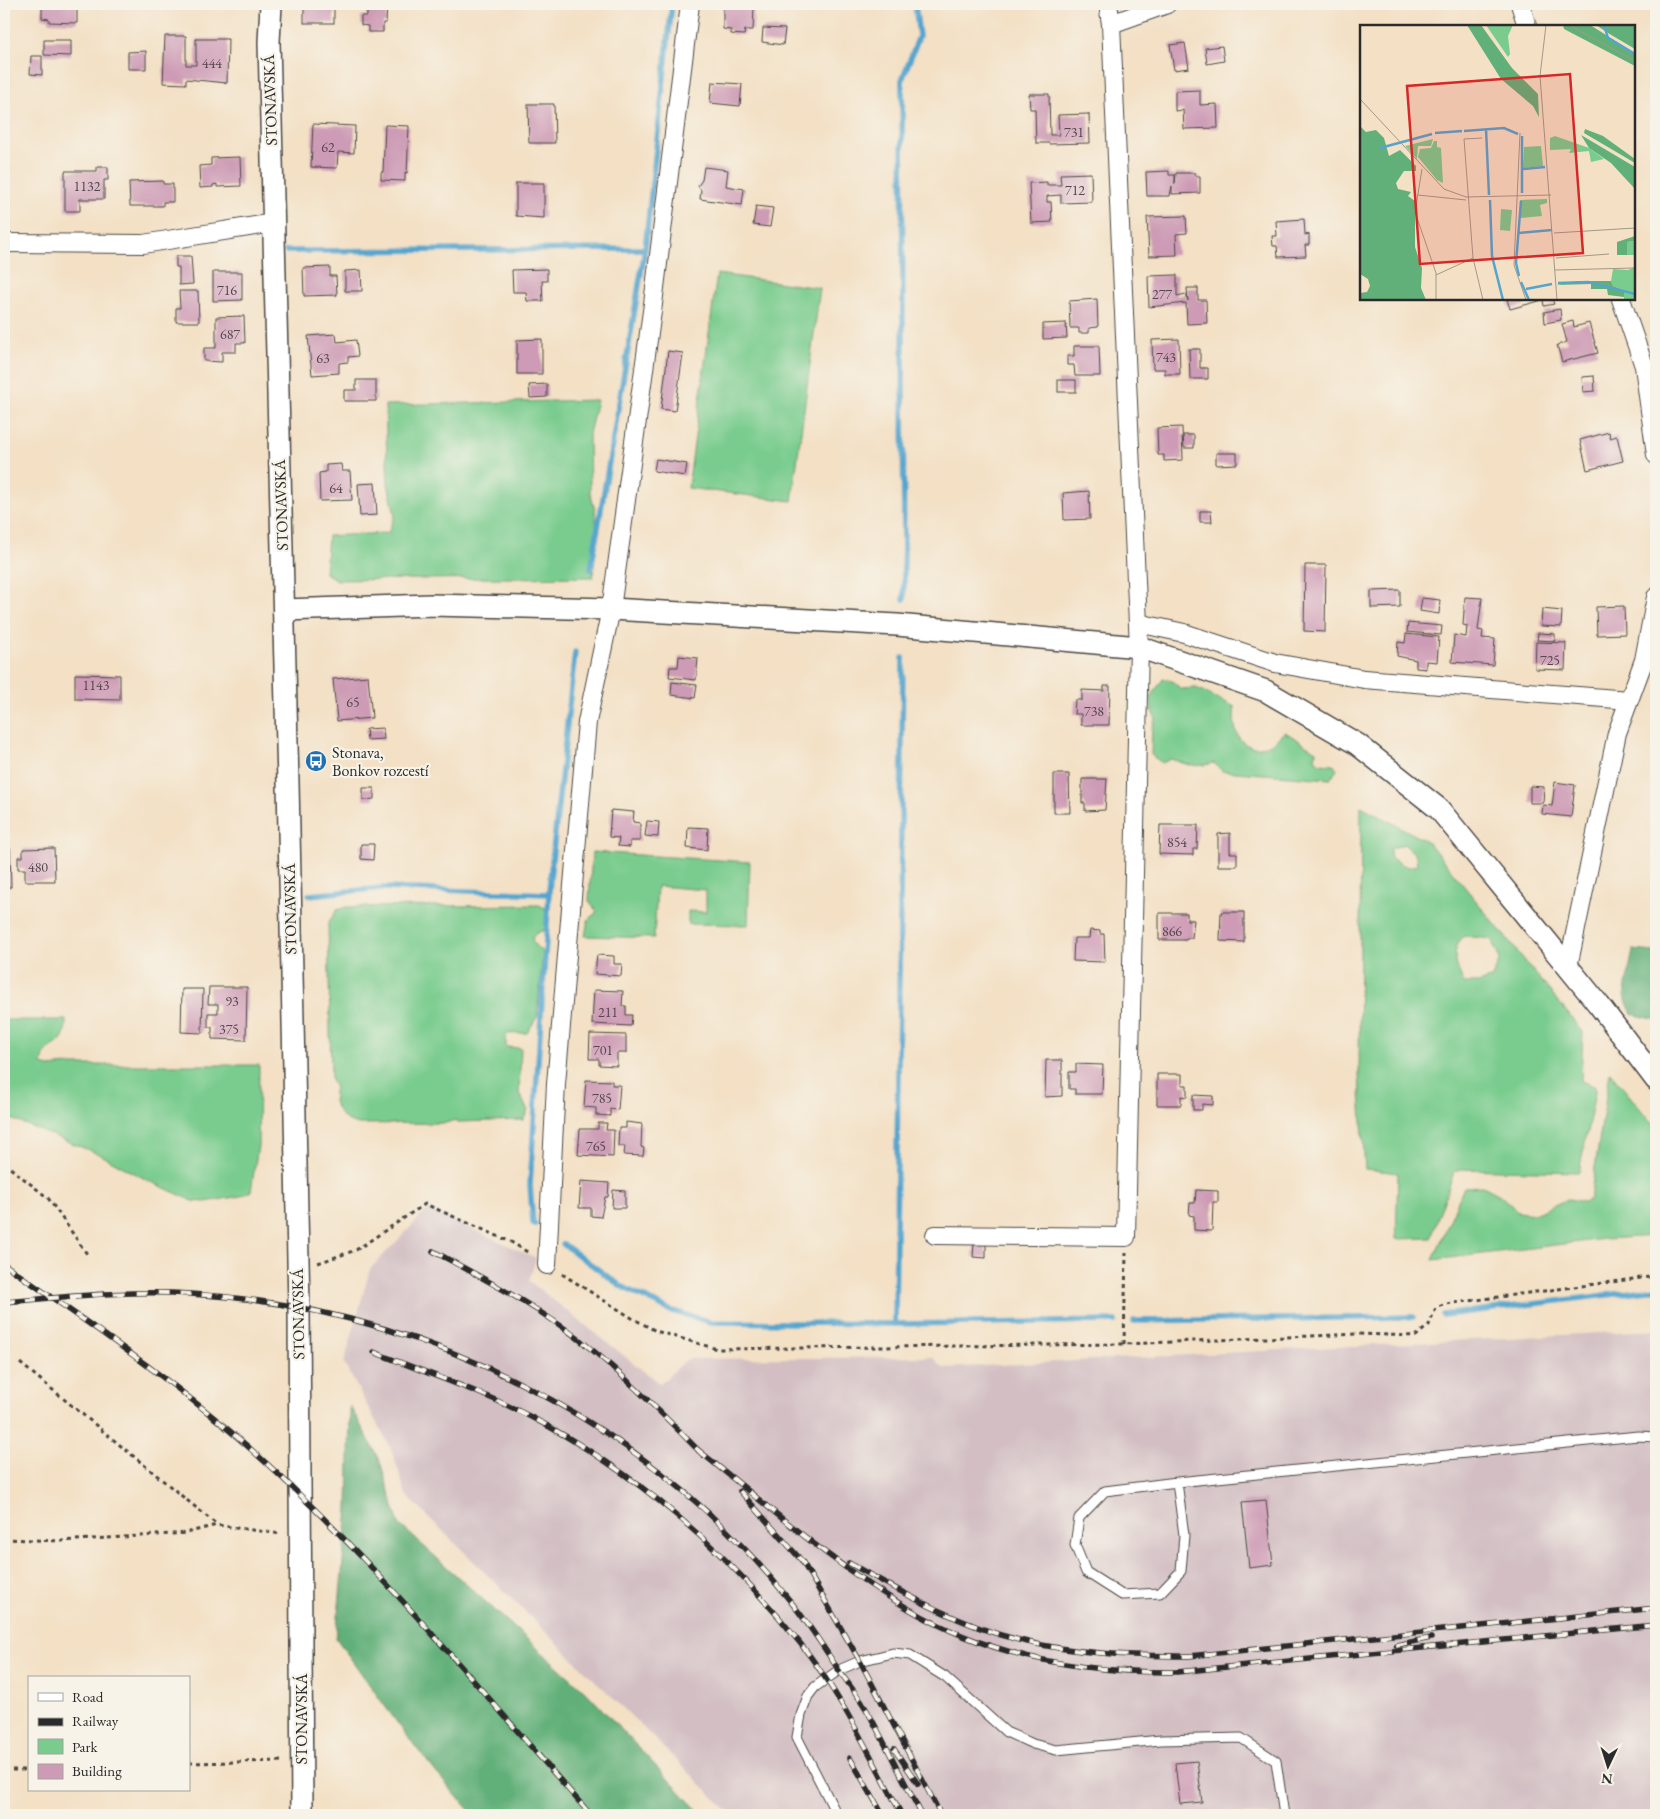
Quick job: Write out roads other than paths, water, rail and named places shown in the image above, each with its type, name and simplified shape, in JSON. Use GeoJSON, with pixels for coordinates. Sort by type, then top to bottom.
{"type":"FeatureCollection","features":[{"type":"Feature","properties":{"kind":"street","name":"STONAVSKÁ"},"geometry":{"type":"LineString","coordinates":[[271,4],[269,42],[284,610],[302,1536],[302,1815]]}},
{"type":"Feature","properties":{"kind":"street"},"geometry":{"type":"LineString","coordinates":[[547,1264],[556,1084],[587,722],[611,609],[653,304],[690,4]]}},
{"type":"Feature","properties":{"kind":"street"},"geometry":{"type":"LineString","coordinates":[[934,1235],[1126,1237],[1139,647],[1111,24],[1108,4]]}},
{"type":"Feature","properties":{"kind":"street"},"geometry":{"type":"LineString","coordinates":[[1111,24],[1167,4]]}},
{"type":"Feature","properties":{"kind":"street"},"geometry":{"type":"LineString","coordinates":[[1520,4],[1527,25]]}},
{"type":"Feature","properties":{"kind":"street"},"geometry":{"type":"LineString","coordinates":[[4,243],[143,244],[274,223]]}},
{"type":"Feature","properties":{"kind":"street"},"geometry":{"type":"LineString","coordinates":[[1622,300],[1644,366],[1656,455]]}},
{"type":"Feature","properties":{"kind":"street"},"geometry":{"type":"LineString","coordinates":[[1568,967],[1617,733],[1644,660],[1656,597]]}},
{"type":"Feature","properties":{"kind":"street"},"geometry":{"type":"LineString","coordinates":[[284,610],[431,605],[611,609],[897,625],[1139,647],[1266,691],[1357,744],[1439,809],[1568,967],[1656,1080]]}},
{"type":"Feature","properties":{"kind":"street"},"geometry":{"type":"LineString","coordinates":[[1138,623],[1184,633],[1275,663],[1364,679],[1629,700]]}},
{"type":"Feature","properties":{"kind":"lane"},"geometry":{"type":"LineString","coordinates":[[1177,1482],[1184,1535],[1181,1571],[1160,1593],[1122,1595],[1086,1572],[1075,1545],[1079,1518],[1106,1491],[1177,1482],[1638,1436],[1656,1437]]}},
{"type":"Feature","properties":{"kind":"lane"},"geometry":{"type":"LineString","coordinates":[[836,1815],[797,1737],[801,1715],[808,1696],[815,1687],[839,1670],[860,1661],[893,1653],[910,1655],[946,1678],[1006,1732],[1033,1744],[1056,1750],[1161,1740],[1241,1738],[1276,1761],[1284,1815]]}},
{"type":"Feature","properties":{"kind":"waterway"},"geometry":{"type":"LineString","coordinates":[[591,569],[645,249],[672,4]]}},
{"type":"Feature","properties":{"kind":"waterway"},"geometry":{"type":"LineString","coordinates":[[904,599],[902,80],[919,36],[915,4]]}},
{"type":"Feature","properties":{"kind":"waterway"},"geometry":{"type":"LineString","coordinates":[[286,251],[645,249]]}},
{"type":"Feature","properties":{"kind":"waterway"},"geometry":{"type":"LineString","coordinates":[[535,1224],[533,1223],[530,1185],[550,878],[575,652]]}},
{"type":"Feature","properties":{"kind":"waterway"},"geometry":{"type":"LineString","coordinates":[[895,1324],[903,658]]}},
{"type":"Feature","properties":{"kind":"waterway"},"geometry":{"type":"LineString","coordinates":[[309,895],[383,888],[549,894]]}},
{"type":"Feature","properties":{"kind":"waterway"},"geometry":{"type":"LineString","coordinates":[[563,1244],[621,1286],[669,1310],[711,1322],[895,1324],[1115,1321]]}},
{"type":"Feature","properties":{"kind":"waterway"},"geometry":{"type":"LineString","coordinates":[[1443,1315],[1656,1289]]}},
{"type":"Feature","properties":{"kind":"waterway"},"geometry":{"type":"LineString","coordinates":[[1134,1321],[1413,1317]]}},
{"type":"Feature","properties":{"kind":"railway"},"geometry":{"type":"LineString","coordinates":[[433,1251],[532,1307],[583,1342],[636,1388],[703,1455]]}},
{"type":"Feature","properties":{"kind":"railway"},"geometry":{"type":"LineString","coordinates":[[4,1264],[187,1396],[245,1444],[292,1487],[381,1577],[424,1624],[591,1815]]}},
{"type":"Feature","properties":{"kind":"railway"},"geometry":{"type":"LineString","coordinates":[[4,1302],[98,1295],[168,1293],[277,1304],[362,1322],[445,1350],[524,1385],[599,1428],[669,1479],[733,1537],[798,1610],[866,1708],[922,1815]]}},
{"type":"Feature","properties":{"kind":"railway"},"geometry":{"type":"LineString","coordinates":[[374,1352],[473,1391],[531,1417],[607,1462],[677,1516],[742,1576],[800,1643],[829,1683],[902,1815]]}},
{"type":"Feature","properties":{"kind":"railway"},"geometry":{"type":"LineString","coordinates":[[698,1450],[827,1554],[881,1592],[940,1626],[972,1639],[1038,1659],[1107,1669],[1177,1672],[1656,1625]]}},
{"type":"Feature","properties":{"kind":"railway"},"geometry":{"type":"LineString","coordinates":[[740,1491],[802,1561],[860,1661],[941,1815]]}},
{"type":"Feature","properties":{"kind":"railway"},"geometry":{"type":"LineString","coordinates":[[849,1563],[932,1607],[997,1634],[1040,1645],[1125,1655],[1189,1656],[1656,1608]]}},
{"type":"Feature","properties":{"kind":"railway"},"geometry":{"type":"LineString","coordinates":[[1396,1645],[1431,1638]]}},
{"type":"Feature","properties":{"kind":"railway"},"geometry":{"type":"LineString","coordinates":[[894,1749],[918,1784]]}},
{"type":"Feature","properties":{"kind":"railway"},"geometry":{"type":"LineString","coordinates":[[850,1758],[883,1815]]}},
{"type":"Feature","properties":{"kind":"place","name":"Stonava, Bonkov rozcestí"},"geometry":{"type":"Point","coordinates":[316,761]}}]}
